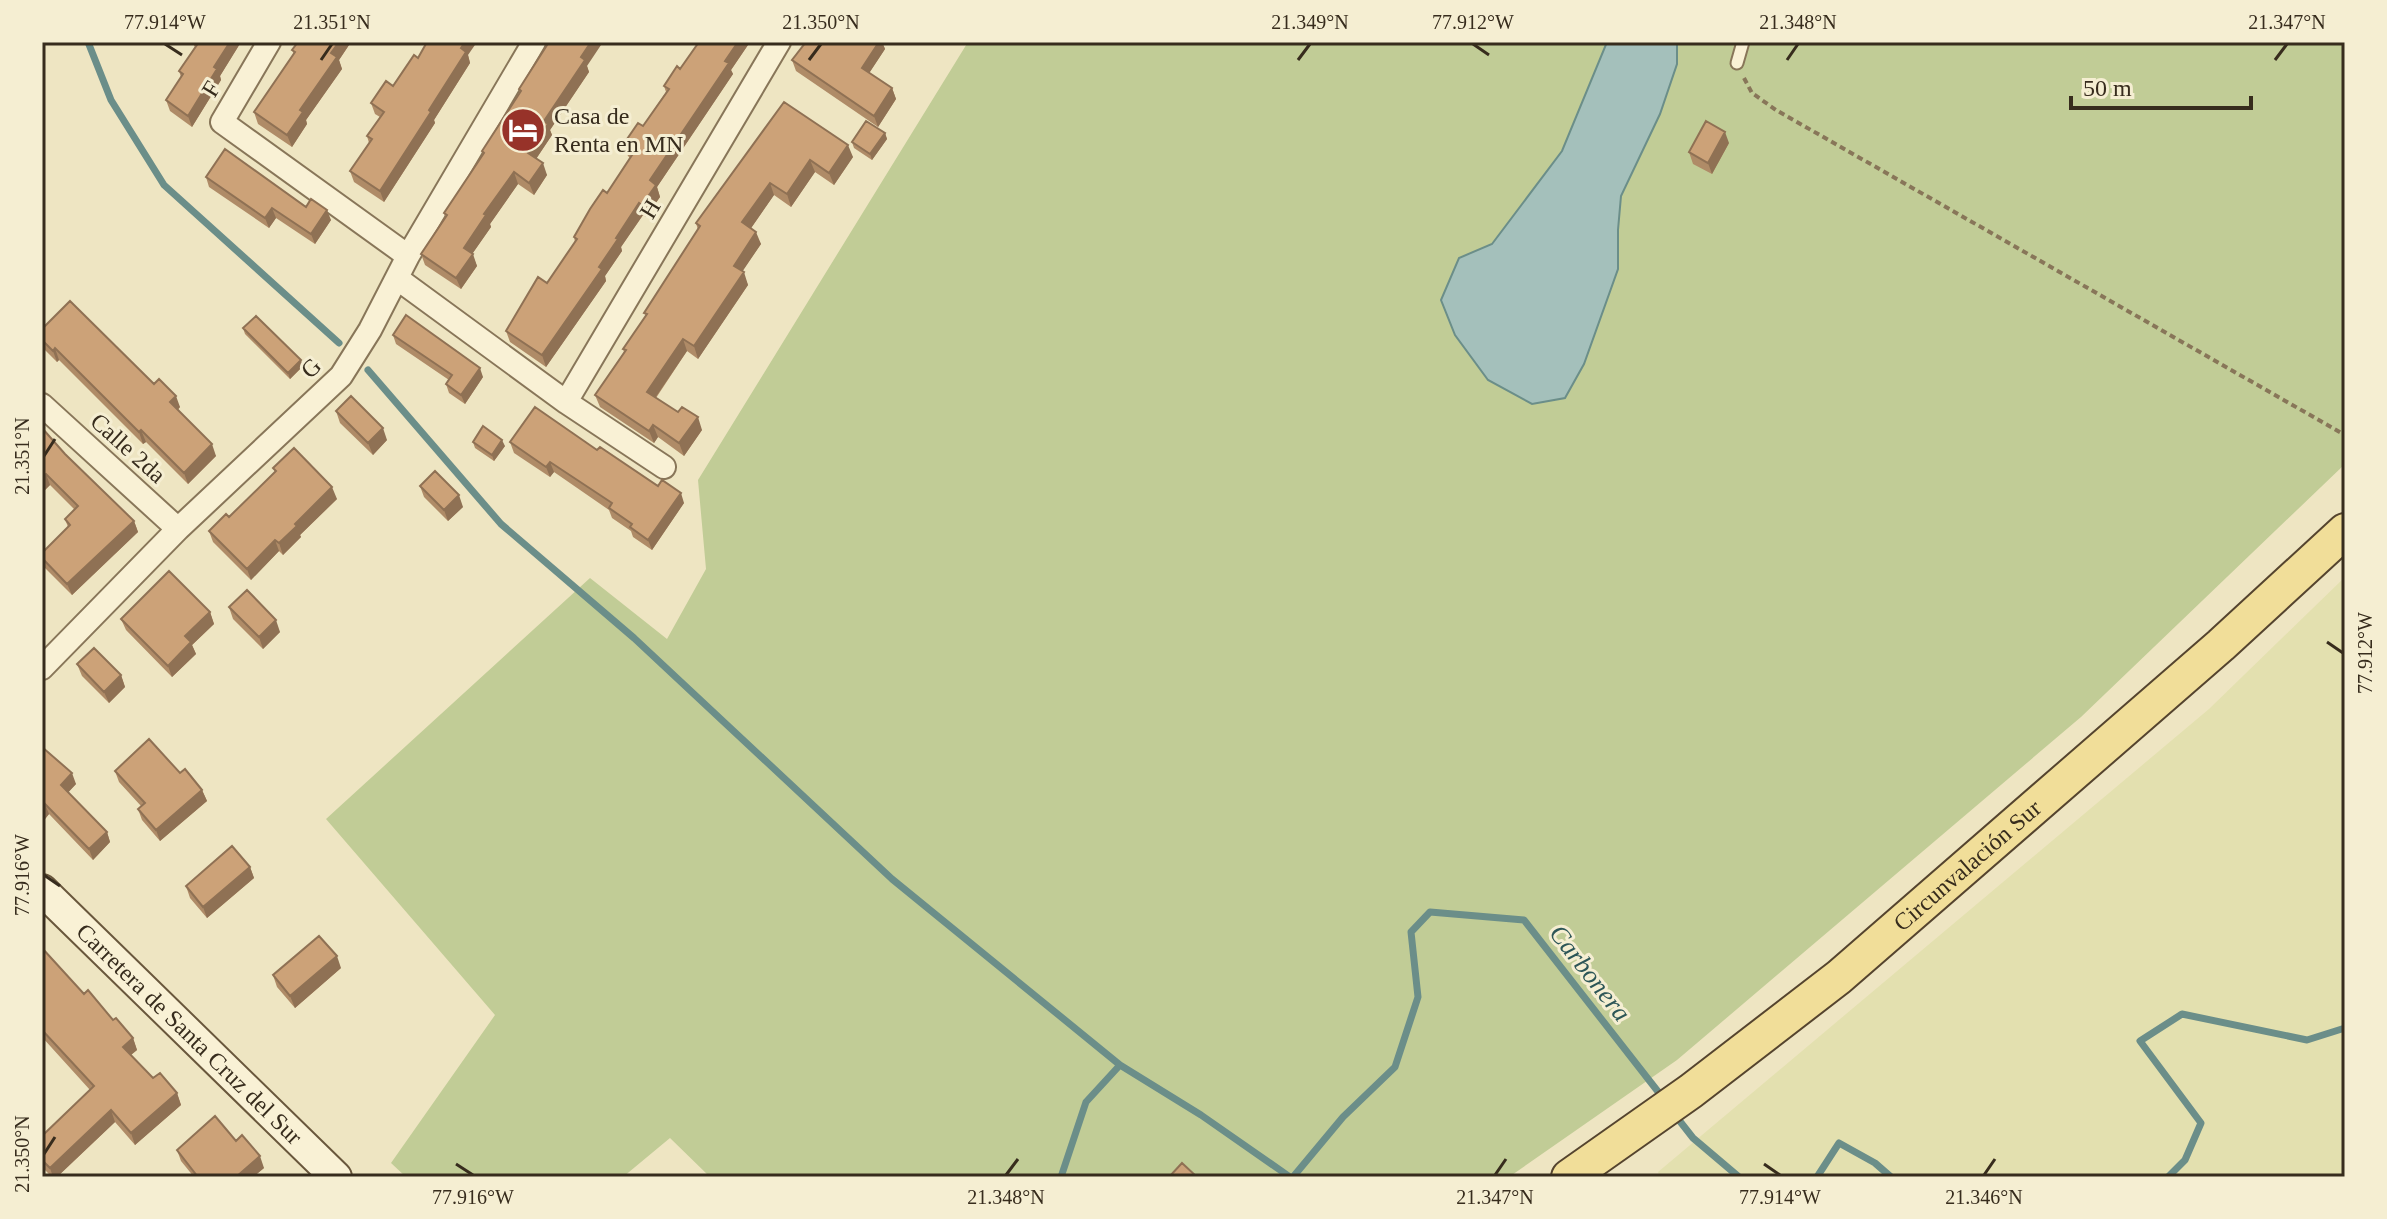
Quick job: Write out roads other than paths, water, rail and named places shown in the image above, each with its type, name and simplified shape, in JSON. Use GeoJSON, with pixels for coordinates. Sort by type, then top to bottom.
{"type":"FeatureCollection","features":[{"type":"Feature","properties":{"kind":"main road","name":"Circunvalación Sur"},"geometry":{"type":"LineString","coordinates":[[1569,1177],[1691,1091],[1851,967],[2221,645],[2345,531]]}},
{"type":"Feature","properties":{"kind":"main road","name":"Carretera de Santa Cruz del Sur"},"geometry":{"type":"LineString","coordinates":[[42,890],[319,1171]]}},
{"type":"Feature","properties":{"kind":"street","name":"F"},"geometry":{"type":"LineString","coordinates":[[269,42],[222,122],[408,256]]}},
{"type":"Feature","properties":{"kind":"street","name":"G"},"geometry":{"type":"LineString","coordinates":[[42,668],[178,529],[341,376],[534,42]]}},
{"type":"Feature","properties":{"kind":"street","name":"H"},"geometry":{"type":"LineString","coordinates":[[566,402],[779,42]]}},
{"type":"Feature","properties":{"kind":"street"},"geometry":{"type":"LineString","coordinates":[[398,279],[566,402],[664,467]]}},
{"type":"Feature","properties":{"kind":"street","name":"Calle 2da"},"geometry":{"type":"LineString","coordinates":[[42,405],[178,529]]}},
{"type":"Feature","properties":{"kind":"lane"},"geometry":{"type":"LineString","coordinates":[[1737,63],[1743,42]]}},
{"type":"Feature","properties":{"kind":"water"},"geometry":{"type":"Polygon","coordinates":[[[1607,42],[1677,42],[1677,64],[1660,114],[1621,196],[1618,269],[1584,364],[1565,398],[1532,404],[1488,380],[1455,335],[1441,300],[1459,258],[1492,244],[1562,151],[1607,42]]]}},
{"type":"Feature","properties":{"kind":"waterway"},"geometry":{"type":"LineString","coordinates":[[88,42],[111,100],[164,185],[339,343]]}},
{"type":"Feature","properties":{"kind":"waterway"},"geometry":{"type":"LineString","coordinates":[[368,370],[501,524],[634,638],[892,879],[1120,1065]]}},
{"type":"Feature","properties":{"kind":"waterway","name":"Carbonera"},"geometry":{"type":"LineString","coordinates":[[1293,1177],[1343,1117],[1395,1067],[1418,997],[1411,932],[1430,912],[1524,920],[1663,1098]]}},
{"type":"Feature","properties":{"kind":"waterway","name":"Carbonera"},"geometry":{"type":"LineString","coordinates":[[2168,1177],[2185,1160],[2201,1123],[2140,1041],[2182,1014],[2307,1040],[2345,1028]]}},
{"type":"Feature","properties":{"kind":"waterway","name":"Carbonera"},"geometry":{"type":"LineString","coordinates":[[1061,1177],[1086,1102],[1120,1065],[1201,1115],[1290,1177]]}},
{"type":"Feature","properties":{"kind":"waterway","name":"Carbonera"},"geometry":{"type":"LineString","coordinates":[[1675,1115],[1693,1138],[1739,1177]]}},
{"type":"Feature","properties":{"kind":"waterway","name":"Carbonera"},"geometry":{"type":"LineString","coordinates":[[1817,1177],[1839,1143],[1875,1163],[1891,1177]]}},
{"type":"Feature","properties":{"kind":"place","name":"Casa de Renta en MN"},"geometry":{"type":"Point","coordinates":[523,130]}}]}
